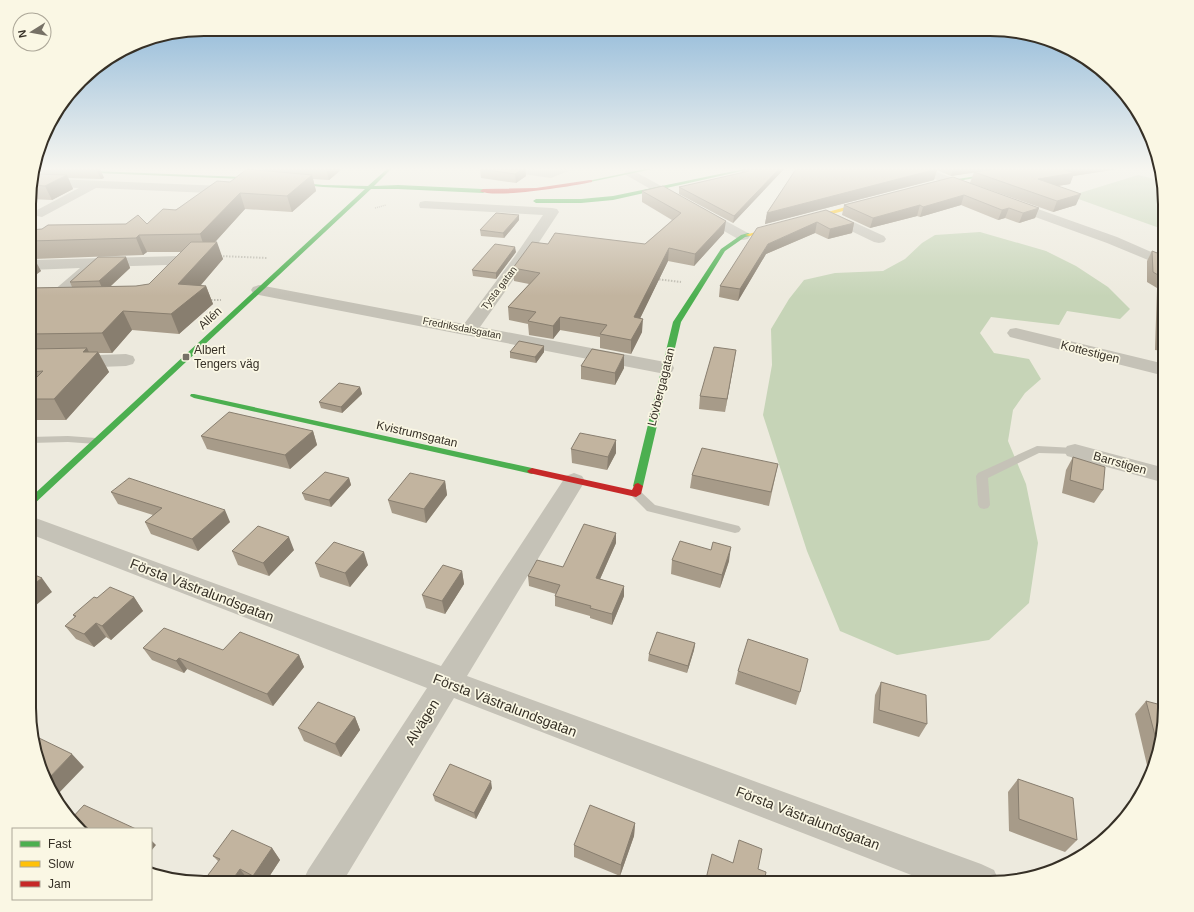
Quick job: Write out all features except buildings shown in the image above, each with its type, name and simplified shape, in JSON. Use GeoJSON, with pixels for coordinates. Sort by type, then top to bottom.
{"type":"FeatureCollection","features":[{"type":"Feature","properties":{"kind":"street","name":"Allén"},"geometry":{"type":"LineString","coordinates":[[36,497],[345,212]]}},
{"type":"Feature","properties":{"kind":"street"},"geometry":{"type":"LineString","coordinates":[[334,222],[357,212]]}},
{"type":"Feature","properties":{"kind":"street","name":"Tysta gatan"},"geometry":{"type":"LineString","coordinates":[[468,330],[521,259],[552,212],[547,212]]}},
{"type":"Feature","properties":{"kind":"street"},"geometry":{"type":"LineString","coordinates":[[700,212],[743,236]]}},
{"type":"Feature","properties":{"kind":"street","name":"Lövbergagatan"},"geometry":{"type":"LineString","coordinates":[[636,494],[677,322],[699,285],[723,250],[743,236],[835,212]]}},
{"type":"Feature","properties":{"kind":"street"},"geometry":{"type":"LineString","coordinates":[[1035,212],[1112,240],[1158,260]]}},
{"type":"Feature","properties":{"kind":"street"},"geometry":{"type":"LineString","coordinates":[[826,214],[879,239]]}},
{"type":"Feature","properties":{"kind":"street"},"geometry":{"type":"LineString","coordinates":[[36,265],[180,260],[154,288]]}},
{"type":"Feature","properties":{"kind":"street"},"geometry":{"type":"LineString","coordinates":[[75,300],[45,300],[93,264]]}},
{"type":"Feature","properties":{"kind":"street","name":"Fredriksdalsgatan"},"geometry":{"type":"LineString","coordinates":[[259,290],[665,368]]}},
{"type":"Feature","properties":{"kind":"street","name":"Kottestigen"},"geometry":{"type":"LineString","coordinates":[[1016,333],[1158,368]]}},
{"type":"Feature","properties":{"kind":"street"},"geometry":{"type":"LineString","coordinates":[[52,362],[126,360]]}},
{"type":"Feature","properties":{"kind":"street","name":"Kvistrumsgatan"},"geometry":{"type":"LineString","coordinates":[[194,396],[636,494]]}},
{"type":"Feature","properties":{"kind":"street","name":"Barrstigen"},"geometry":{"type":"LineString","coordinates":[[1075,451],[1158,474]]}},
{"type":"Feature","properties":{"kind":"street","name":"Alvägen"},"geometry":{"type":"LineString","coordinates":[[325,876],[574,481]]}},
{"type":"Feature","properties":{"kind":"street","name":"Första Västralundsgatan"},"geometry":{"type":"LineString","coordinates":[[36,527],[962,876]]}},
{"type":"Feature","properties":{"kind":"lane"},"geometry":{"type":"LineString","coordinates":[[36,440],[68,439],[96,441]]}},
{"type":"Feature","properties":{"kind":"lane"},"geometry":{"type":"LineString","coordinates":[[984,505],[982,476],[1038,449],[1075,451]]}},
{"type":"Feature","properties":{"kind":"lane"},"geometry":{"type":"LineString","coordinates":[[636,494],[651,508],[735,529]]}},
{"type":"Feature","properties":{"kind":"path"},"geometry":{"type":"LineString","coordinates":[[220,256],[270,258]]}},
{"type":"Feature","properties":{"kind":"path"},"geometry":{"type":"LineString","coordinates":[[653,278],[699,285]]}},
{"type":"Feature","properties":{"kind":"path"},"geometry":{"type":"LineString","coordinates":[[207,300],[222,300]]}},
{"type":"Feature","properties":{"kind":"green space"},"geometry":{"type":"Polygon","coordinates":[[[1113,212],[1158,212],[1158,227],[1113,212]]]}},
{"type":"Feature","properties":{"kind":"green space"},"geometry":{"type":"Polygon","coordinates":[[[980,232],[1046,251],[1076,266],[1108,287],[1130,309],[1120,319],[1067,311],[1059,325],[991,317],[980,333],[994,353],[1029,359],[1041,379],[1025,393],[1013,410],[1008,441],[1026,484],[1038,543],[1029,603],[989,640],[897,655],[840,631],[807,551],[763,415],[772,365],[771,329],[789,299],[804,280],[835,273],[883,271],[905,259],[922,243],[935,235],[980,232]]]}},
{"type":"Feature","properties":{"kind":"traffic: fast"},"geometry":{"type":"LineString","coordinates":[[36,497],[345,212]]}},
{"type":"Feature","properties":{"kind":"traffic: fast"},"geometry":{"type":"LineString","coordinates":[[638,486],[677,322],[723,250],[743,236],[748,235]]}},
{"type":"Feature","properties":{"kind":"traffic: fast"},"geometry":{"type":"LineString","coordinates":[[194,396],[532,471]]}},
{"type":"Feature","properties":{"kind":"traffic: slow"},"geometry":{"type":"LineString","coordinates":[[748,235],[835,212]]}},
{"type":"Feature","properties":{"kind":"traffic: jam"},"geometry":{"type":"LineString","coordinates":[[532,471],[636,494],[638,486]]}},
{"type":"Feature","properties":{"kind":"place","name":"Albert Tengers väg"},"geometry":{"type":"Point","coordinates":[186,357]}}]}
